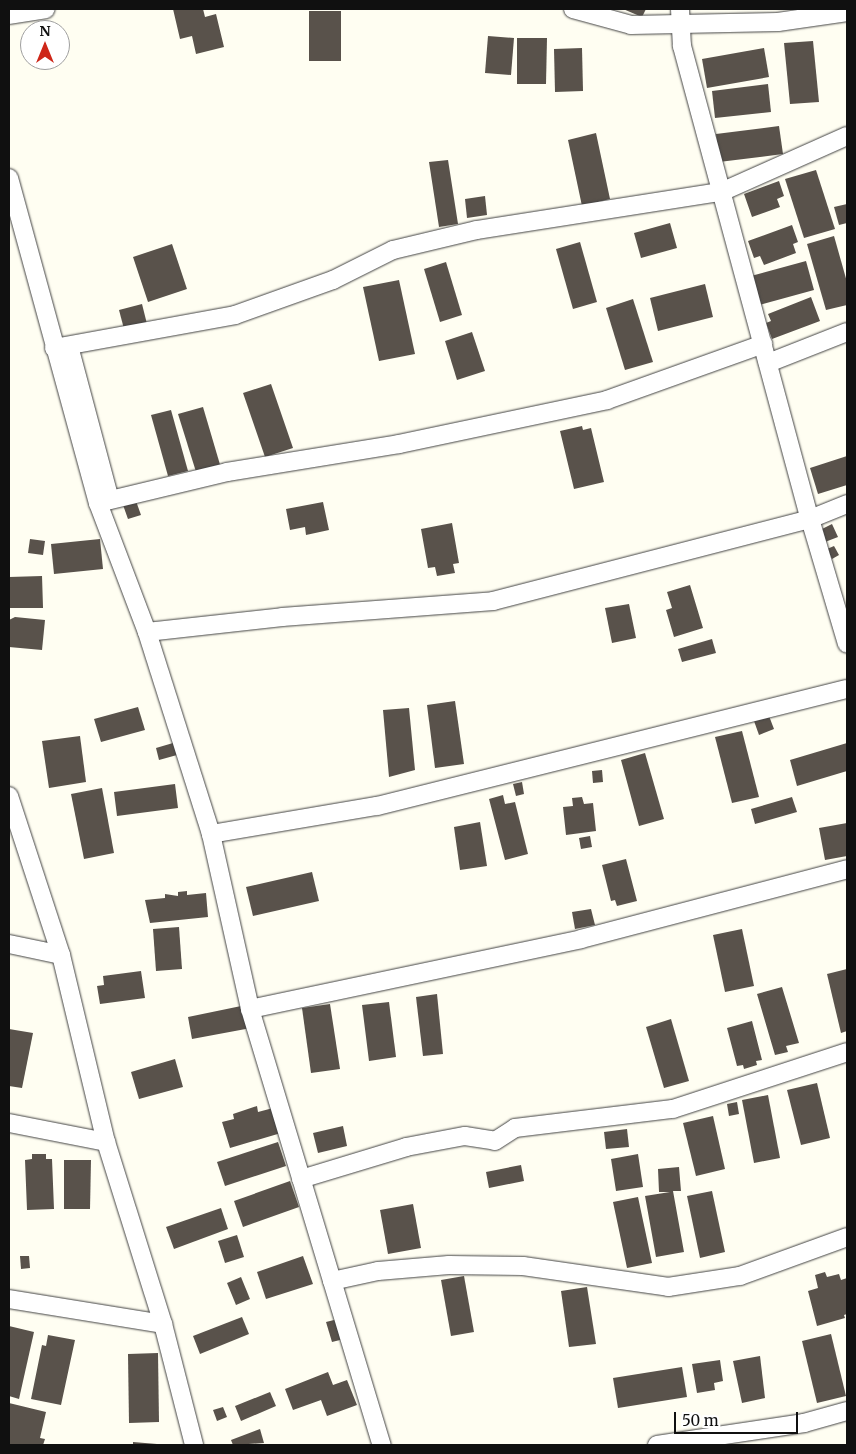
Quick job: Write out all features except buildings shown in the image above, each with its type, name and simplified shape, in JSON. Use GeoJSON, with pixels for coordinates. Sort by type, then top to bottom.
{"type":"FeatureCollection","features":[{"type":"Feature","properties":{"kind":"street"},"geometry":{"type":"LineString","coordinates":[[9,15],[46,9]]}},
{"type":"Feature","properties":{"kind":"street"},"geometry":{"type":"LineString","coordinates":[[573,9],[631,25],[680,17],[778,22],[847,12]]}},
{"type":"Feature","properties":{"kind":"street"},"geometry":{"type":"LineString","coordinates":[[680,17],[721,192],[810,519],[847,644]]}},
{"type":"Feature","properties":{"kind":"street"},"geometry":{"type":"LineString","coordinates":[[61,347],[235,315],[333,280],[393,250],[477,230],[721,192],[847,136]]}},
{"type":"Feature","properties":{"kind":"street"},"geometry":{"type":"LineString","coordinates":[[9,178],[61,347],[104,502],[211,834],[250,1009],[382,1445]]}},
{"type":"Feature","properties":{"kind":"street"},"geometry":{"type":"LineString","coordinates":[[768,363],[847,332]]}},
{"type":"Feature","properties":{"kind":"street"},"geometry":{"type":"LineString","coordinates":[[104,502],[226,472],[399,444],[607,400],[763,344]]}},
{"type":"Feature","properties":{"kind":"street"},"geometry":{"type":"LineString","coordinates":[[147,632],[282,618],[493,601],[810,519],[847,504]]}},
{"type":"Feature","properties":{"kind":"street"},"geometry":{"type":"LineString","coordinates":[[211,834],[377,806],[847,689]]}},
{"type":"Feature","properties":{"kind":"street"},"geometry":{"type":"LineString","coordinates":[[9,796],[61,955],[106,1142],[163,1324],[194,1445]]}},
{"type":"Feature","properties":{"kind":"street"},"geometry":{"type":"LineString","coordinates":[[250,1009],[581,939],[847,869]]}},
{"type":"Feature","properties":{"kind":"street"},"geometry":{"type":"LineString","coordinates":[[9,944],[61,955]]}},
{"type":"Feature","properties":{"kind":"street"},"geometry":{"type":"LineString","coordinates":[[301,1179],[406,1147],[465,1136],[495,1141],[515,1128],[673,1109],[847,1052]]}},
{"type":"Feature","properties":{"kind":"street"},"geometry":{"type":"LineString","coordinates":[[9,1123],[106,1142]]}},
{"type":"Feature","properties":{"kind":"street"},"geometry":{"type":"LineString","coordinates":[[332,1280],[378,1271],[449,1265],[523,1266],[668,1287],[740,1276],[847,1236]]}},
{"type":"Feature","properties":{"kind":"street"},"geometry":{"type":"LineString","coordinates":[[9,1299],[163,1324]]}},
{"type":"Feature","properties":{"kind":"street"},"geometry":{"type":"LineString","coordinates":[[657,1445],[804,1423],[847,1412]]}}]}
